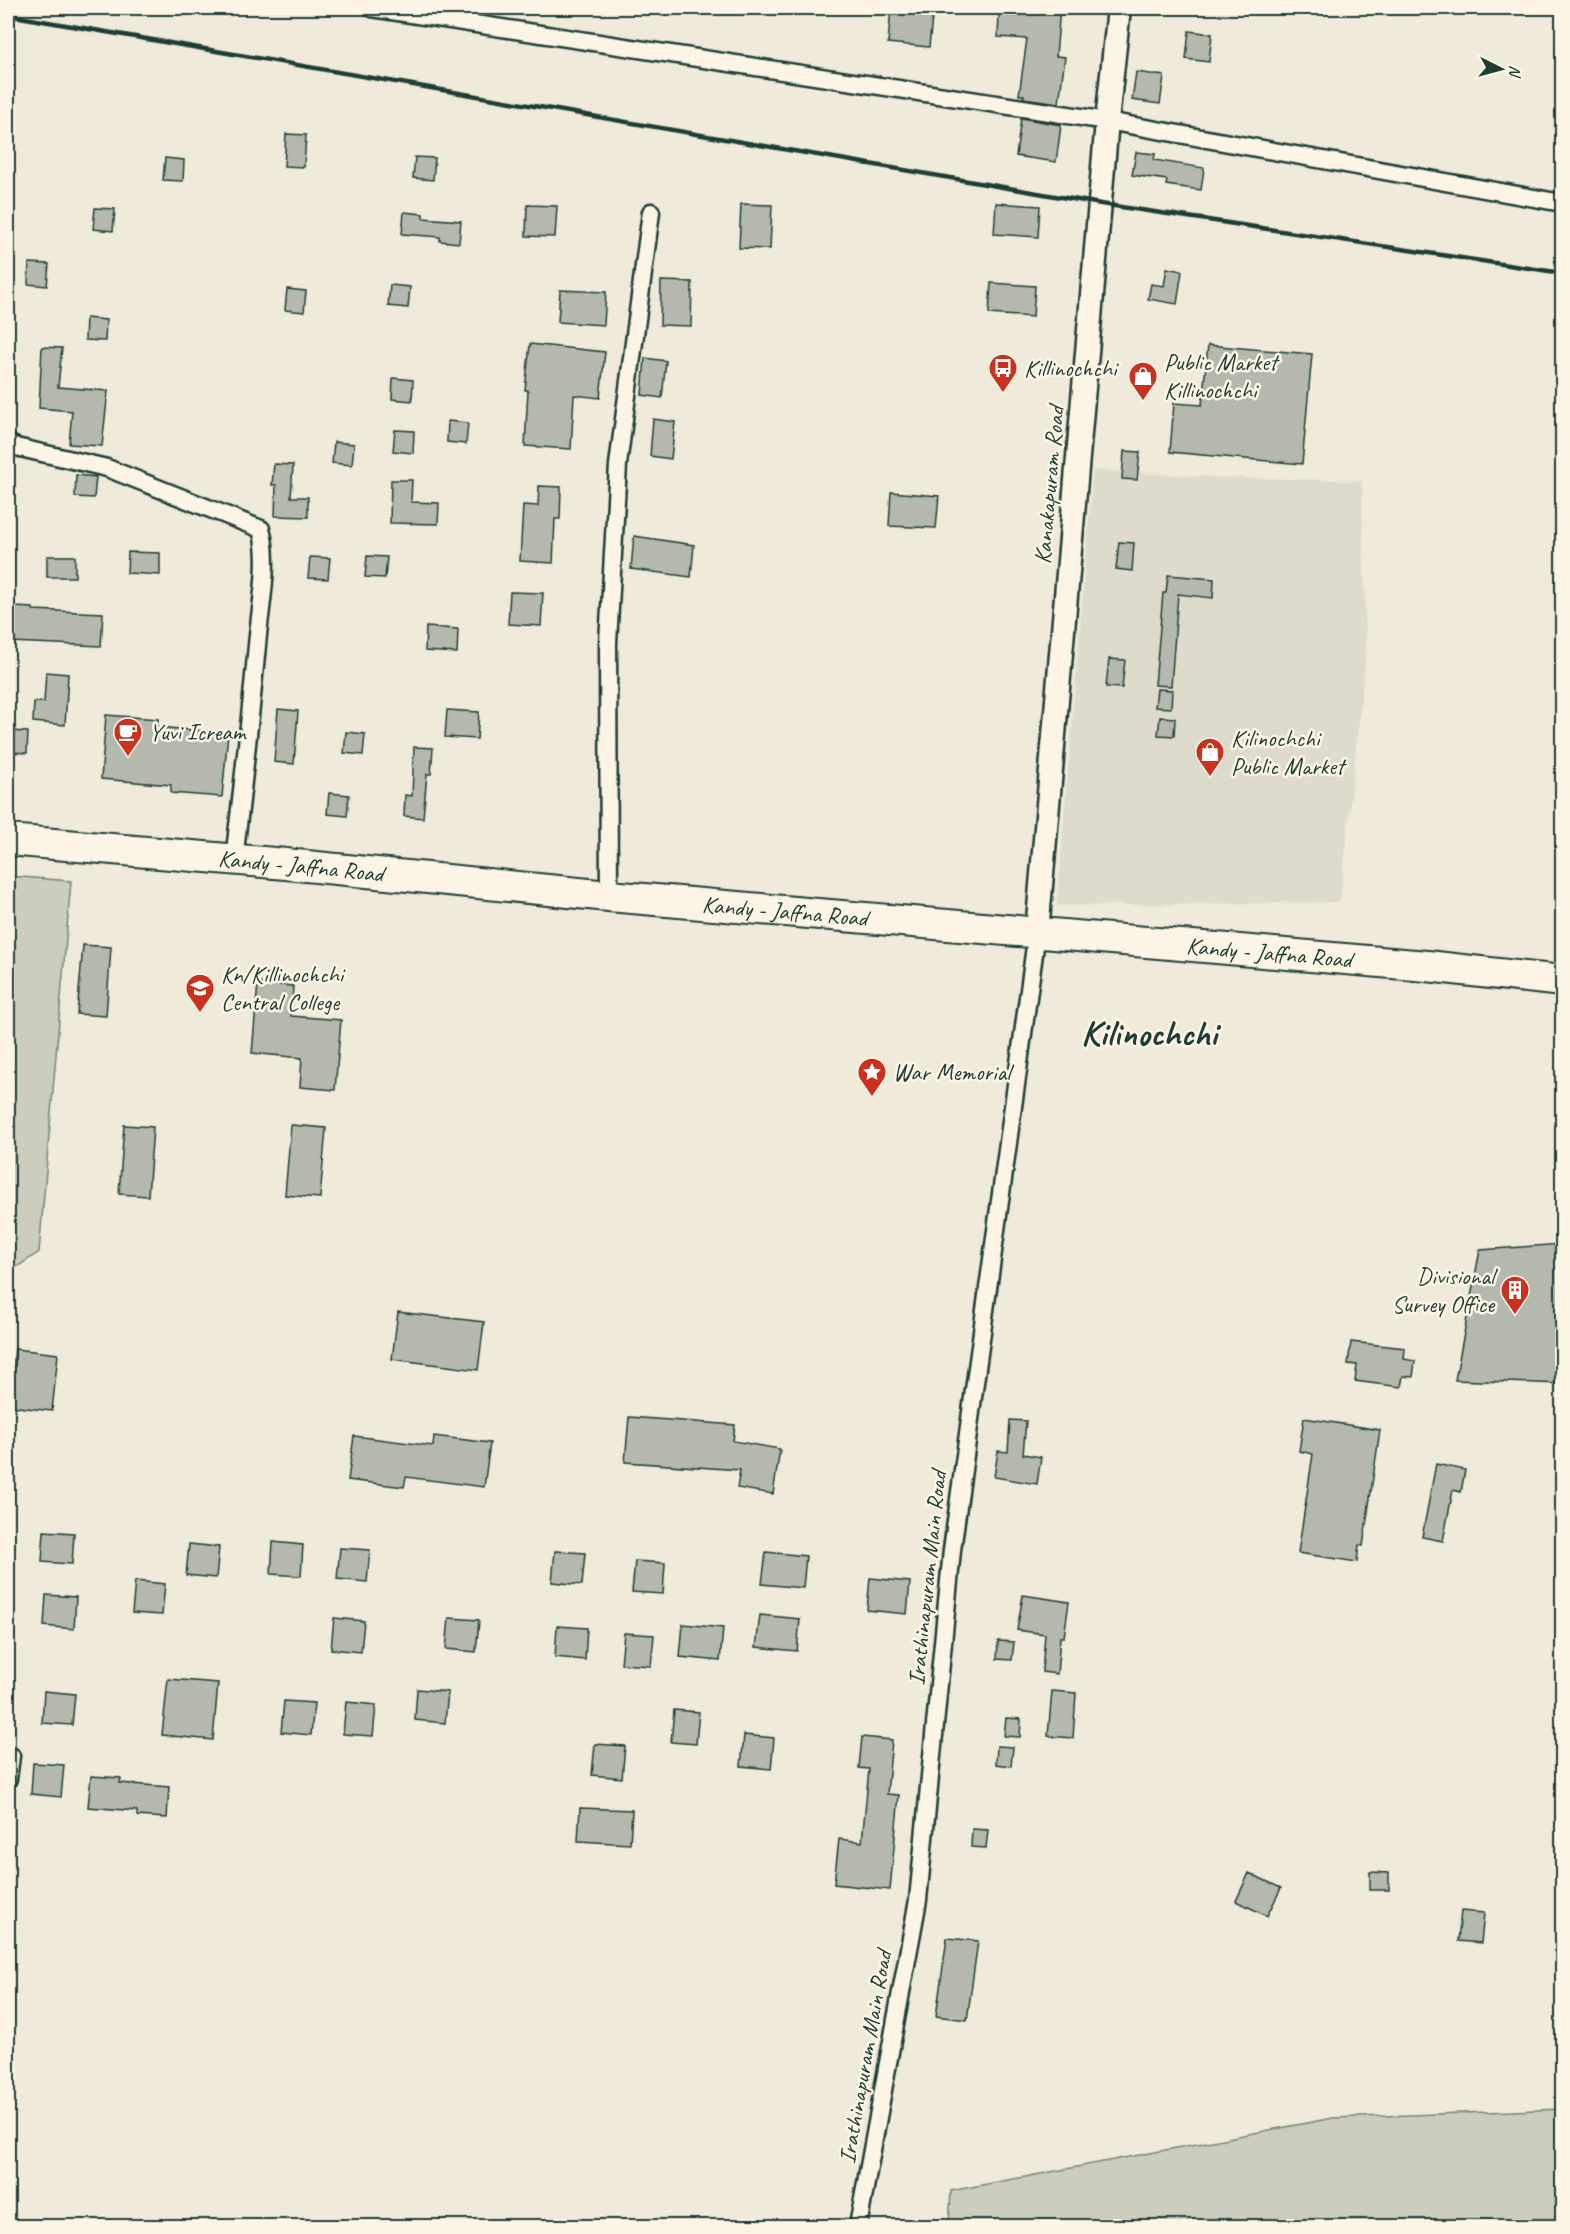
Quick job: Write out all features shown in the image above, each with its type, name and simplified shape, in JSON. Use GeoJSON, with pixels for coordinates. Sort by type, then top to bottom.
{"type":"FeatureCollection","features":[{"type":"Feature","properties":{"kind":"highway","name":"Kandy - Jaffna Road"},"geometry":{"type":"LineString","coordinates":[[8,840],[609,897],[1427,966],[1563,981]]}},
{"type":"Feature","properties":{"kind":"street"},"geometry":{"type":"LineString","coordinates":[[372,8],[1107,121],[1563,203]]}},
{"type":"Feature","properties":{"kind":"street","name":"Kanakapuram Road"},"geometry":{"type":"LineString","coordinates":[[1037,933],[1107,121],[1119,8]]}},
{"type":"Feature","properties":{"kind":"street"},"geometry":{"type":"LineString","coordinates":[[609,897],[608,643],[617,477],[651,213]]}},
{"type":"Feature","properties":{"kind":"street"},"geometry":{"type":"LineString","coordinates":[[8,443],[16,447],[107,468],[261,529],[265,543],[262,591],[246,763],[234,860]]}},
{"type":"Feature","properties":{"kind":"street","name":"Irathinapuram Main Road"},"geometry":{"type":"LineString","coordinates":[[858,2226],[918,1900],[952,1550],[1037,933]]}},
{"type":"Feature","properties":{"kind":"street"},"geometry":{"type":"LineString","coordinates":[[8,1756],[11,1756],[8,1779]]}},
{"type":"Feature","properties":{"kind":"shaded area","name":"Kilinochchi Public Market"},"geometry":{"type":"Polygon","coordinates":[[[1093,470],[1215,477],[1362,481],[1366,651],[1340,902],[1057,906],[1093,470]]]}},
{"type":"Feature","properties":{"kind":"shaded area"},"geometry":{"type":"Polygon","coordinates":[[[8,876],[71,881],[39,1252],[8,1273],[8,876]]]}},
{"type":"Feature","properties":{"kind":"shaded area"},"geometry":{"type":"Polygon","coordinates":[[[1562,2109],[1562,2226],[949,2226],[951,2191],[1333,2118],[1562,2109]]]}},
{"type":"Feature","properties":{"kind":"building"},"geometry":{"type":"Polygon","coordinates":[[[891,8],[933,8],[929,47],[888,43],[891,8]]]}},
{"type":"Feature","properties":{"kind":"building"},"geometry":{"type":"Polygon","coordinates":[[[1017,8],[1060,8],[1056,56],[1065,57],[1059,103],[1023,98],[1024,95],[1019,95],[1027,39],[998,37],[999,14],[1017,16],[1017,8]]]}},
{"type":"Feature","properties":{"kind":"building"},"geometry":{"type":"Polygon","coordinates":[[[1189,31],[1212,34],[1209,62],[1186,59],[1189,31]]]}},
{"type":"Feature","properties":{"kind":"building"},"geometry":{"type":"Polygon","coordinates":[[[1136,72],[1164,76],[1160,104],[1132,100],[1136,72]]]}},
{"type":"Feature","properties":{"kind":"building"},"geometry":{"type":"Polygon","coordinates":[[[1021,118],[1061,125],[1056,162],[1016,156],[1021,118]]]}},
{"type":"Feature","properties":{"kind":"building"},"geometry":{"type":"Polygon","coordinates":[[[286,134],[306,135],[304,167],[284,166],[286,134]]]}},
{"type":"Feature","properties":{"kind":"building"},"geometry":{"type":"Polygon","coordinates":[[[1136,152],[1155,154],[1154,160],[1204,168],[1201,190],[1166,185],[1167,180],[1132,175],[1136,152]]]}},
{"type":"Feature","properties":{"kind":"building"},"geometry":{"type":"Polygon","coordinates":[[[415,157],[435,158],[433,180],[413,178],[415,157]]]}},
{"type":"Feature","properties":{"kind":"building"},"geometry":{"type":"Polygon","coordinates":[[[165,158],[184,160],[183,181],[163,180],[165,158]]]}},
{"type":"Feature","properties":{"kind":"building"},"geometry":{"type":"Polygon","coordinates":[[[996,203],[1040,206],[1038,237],[994,234],[996,203]]]}},
{"type":"Feature","properties":{"kind":"building"},"geometry":{"type":"Polygon","coordinates":[[[741,204],[772,205],[770,249],[739,248],[741,204]]]}},
{"type":"Feature","properties":{"kind":"building"},"geometry":{"type":"Polygon","coordinates":[[[527,205],[557,206],[555,237],[526,236],[527,205]]]}},
{"type":"Feature","properties":{"kind":"building"},"geometry":{"type":"Polygon","coordinates":[[[95,208],[115,209],[113,231],[93,229],[95,208]]]}},
{"type":"Feature","properties":{"kind":"building"},"geometry":{"type":"Polygon","coordinates":[[[404,212],[423,214],[423,218],[461,221],[459,243],[440,241],[440,237],[402,234],[404,212]]]}},
{"type":"Feature","properties":{"kind":"building"},"geometry":{"type":"Polygon","coordinates":[[[29,263],[49,264],[47,286],[28,284],[29,263]]]}},
{"type":"Feature","properties":{"kind":"building"},"geometry":{"type":"Polygon","coordinates":[[[1167,268],[1182,271],[1177,304],[1148,299],[1151,284],[1164,286],[1167,268]]]}},
{"type":"Feature","properties":{"kind":"building"},"geometry":{"type":"Polygon","coordinates":[[[661,281],[692,282],[691,326],[660,325],[661,281]]]}},
{"type":"Feature","properties":{"kind":"building"},"geometry":{"type":"Polygon","coordinates":[[[991,283],[1035,286],[1033,317],[989,314],[991,283]]]}},
{"type":"Feature","properties":{"kind":"building"},"geometry":{"type":"Polygon","coordinates":[[[390,285],[410,287],[408,308],[388,306],[390,285]]]}},
{"type":"Feature","properties":{"kind":"building"},"geometry":{"type":"Polygon","coordinates":[[[287,289],[306,291],[304,312],[285,310],[287,289]]]}},
{"type":"Feature","properties":{"kind":"building"},"geometry":{"type":"Polygon","coordinates":[[[560,290],[606,292],[604,325],[558,322],[560,290]]]}},
{"type":"Feature","properties":{"kind":"building"},"geometry":{"type":"Polygon","coordinates":[[[86,318],[106,320],[105,341],[85,340],[86,318]]]}},
{"type":"Feature","properties":{"kind":"building"},"geometry":{"type":"Polygon","coordinates":[[[530,344],[605,352],[600,398],[574,395],[571,449],[525,446],[528,390],[525,390],[530,344]]]}},
{"type":"Feature","properties":{"kind":"building"},"geometry":{"type":"Polygon","coordinates":[[[1208,345],[1312,354],[1302,464],[1170,452],[1174,403],[1202,405],[1208,345]]]}},
{"type":"Feature","properties":{"kind":"building"},"geometry":{"type":"Polygon","coordinates":[[[42,347],[62,348],[58,387],[108,391],[102,446],[69,444],[72,411],[39,408],[42,347]]]}},
{"type":"Feature","properties":{"kind":"building"},"geometry":{"type":"Polygon","coordinates":[[[645,358],[666,361],[662,398],[642,395],[645,358]]]}},
{"type":"Feature","properties":{"kind":"building"},"geometry":{"type":"Polygon","coordinates":[[[393,378],[413,380],[412,401],[392,399],[393,378]]]}},
{"type":"Feature","properties":{"kind":"building"},"geometry":{"type":"Polygon","coordinates":[[[653,419],[675,422],[671,459],[650,456],[653,419]]]}},
{"type":"Feature","properties":{"kind":"building"},"geometry":{"type":"Polygon","coordinates":[[[448,421],[468,423],[466,444],[447,442],[448,421]]]}},
{"type":"Feature","properties":{"kind":"building"},"geometry":{"type":"Polygon","coordinates":[[[395,430],[414,431],[413,453],[393,451],[395,430]]]}},
{"type":"Feature","properties":{"kind":"building"},"geometry":{"type":"Polygon","coordinates":[[[334,442],[354,444],[352,465],[332,463],[334,442]]]}},
{"type":"Feature","properties":{"kind":"building"},"geometry":{"type":"Polygon","coordinates":[[[1124,451],[1140,452],[1137,480],[1122,479],[1124,451]]]}},
{"type":"Feature","properties":{"kind":"building"},"geometry":{"type":"Polygon","coordinates":[[[274,464],[293,465],[291,497],[308,497],[308,517],[275,516],[276,485],[272,485],[274,464]]]}},
{"type":"Feature","properties":{"kind":"building"},"geometry":{"type":"Polygon","coordinates":[[[76,475],[96,477],[94,498],[75,497],[76,475]]]}},
{"type":"Feature","properties":{"kind":"building"},"geometry":{"type":"Polygon","coordinates":[[[391,480],[412,480],[411,502],[439,503],[438,524],[390,523],[391,480]]]}},
{"type":"Feature","properties":{"kind":"building"},"geometry":{"type":"Polygon","coordinates":[[[539,486],[561,487],[560,519],[555,519],[553,563],[520,561],[523,505],[538,506],[539,486]]]}},
{"type":"Feature","properties":{"kind":"building"},"geometry":{"type":"Polygon","coordinates":[[[891,492],[939,496],[936,528],[889,526],[891,492]]]}},
{"type":"Feature","properties":{"kind":"building"},"geometry":{"type":"Polygon","coordinates":[[[634,536],[694,545],[691,577],[631,569],[634,536]]]}},
{"type":"Feature","properties":{"kind":"building"},"geometry":{"type":"Polygon","coordinates":[[[1119,542],[1134,543],[1132,571],[1116,569],[1119,542]]]}},
{"type":"Feature","properties":{"kind":"building"},"geometry":{"type":"Polygon","coordinates":[[[128,552],[160,553],[160,575],[127,573],[128,552]]]}},
{"type":"Feature","properties":{"kind":"building"},"geometry":{"type":"Polygon","coordinates":[[[47,556],[75,556],[75,577],[47,577],[47,556]]]}},
{"type":"Feature","properties":{"kind":"building"},"geometry":{"type":"Polygon","coordinates":[[[367,556],[387,557],[385,578],[365,577],[367,556]]]}},
{"type":"Feature","properties":{"kind":"building"},"geometry":{"type":"Polygon","coordinates":[[[310,557],[330,558],[328,579],[308,578],[310,557]]]}},
{"type":"Feature","properties":{"kind":"building"},"geometry":{"type":"Polygon","coordinates":[[[1168,575],[1214,579],[1213,598],[1178,594],[1171,686],[1155,685],[1163,593],[1166,593],[1168,575]]]}},
{"type":"Feature","properties":{"kind":"building"},"geometry":{"type":"Polygon","coordinates":[[[510,592],[543,593],[541,626],[508,624],[510,592]]]}},
{"type":"Feature","properties":{"kind":"building"},"geometry":{"type":"Polygon","coordinates":[[[14,607],[103,613],[101,646],[11,642],[14,607]]]}},
{"type":"Feature","properties":{"kind":"building"},"geometry":{"type":"Polygon","coordinates":[[[426,627],[458,629],[457,653],[425,651],[426,627]]]}},
{"type":"Feature","properties":{"kind":"building"},"geometry":{"type":"Polygon","coordinates":[[[1109,659],[1125,660],[1122,688],[1106,687],[1109,659]]]}},
{"type":"Feature","properties":{"kind":"building"},"geometry":{"type":"Polygon","coordinates":[[[46,672],[68,674],[65,725],[33,722],[34,702],[44,702],[46,672]]]}},
{"type":"Feature","properties":{"kind":"building"},"geometry":{"type":"Polygon","coordinates":[[[1157,689],[1172,690],[1171,708],[1155,707],[1157,689]]]}},
{"type":"Feature","properties":{"kind":"building"},"geometry":{"type":"Polygon","coordinates":[[[278,709],[298,711],[294,764],[274,762],[278,709]]]}},
{"type":"Feature","properties":{"kind":"building"},"geometry":{"type":"Polygon","coordinates":[[[447,710],[479,712],[477,739],[445,737],[447,710]]]}},
{"type":"Feature","properties":{"kind":"building"},"geometry":{"type":"Polygon","coordinates":[[[106,715],[158,719],[157,727],[228,733],[222,797],[171,793],[171,785],[101,779],[106,715]]]}},
{"type":"Feature","properties":{"kind":"building"},"geometry":{"type":"Polygon","coordinates":[[[1160,717],[1175,718],[1174,736],[1158,735],[1160,717]]]}},
{"type":"Feature","properties":{"kind":"building"},"geometry":{"type":"Polygon","coordinates":[[[9,731],[28,732],[27,753],[8,752],[9,731]]]}},
{"type":"Feature","properties":{"kind":"building"},"geometry":{"type":"Polygon","coordinates":[[[346,732],[365,734],[363,755],[344,753],[346,732]]]}},
{"type":"Feature","properties":{"kind":"building"},"geometry":{"type":"Polygon","coordinates":[[[414,747],[433,748],[431,774],[427,774],[423,818],[404,816],[405,795],[412,796],[414,747]]]}},
{"type":"Feature","properties":{"kind":"building"},"geometry":{"type":"Polygon","coordinates":[[[329,793],[349,795],[347,816],[327,814],[329,793]]]}},
{"type":"Feature","properties":{"kind":"building"},"geometry":{"type":"Polygon","coordinates":[[[83,945],[111,947],[106,1016],[77,1014],[83,945]]]}},
{"type":"Feature","properties":{"kind":"building"},"geometry":{"type":"Polygon","coordinates":[[[258,983],[293,986],[291,1016],[341,1020],[335,1090],[300,1087],[302,1058],[252,1053],[258,983]]]}},
{"type":"Feature","properties":{"kind":"building"},"geometry":{"type":"Polygon","coordinates":[[[124,1125],[153,1127],[148,1196],[119,1194],[124,1125]]]}},
{"type":"Feature","properties":{"kind":"building"},"geometry":{"type":"Polygon","coordinates":[[[291,1125],[326,1128],[320,1198],[285,1195],[291,1125]]]}},
{"type":"Feature","properties":{"kind":"building","name":"Divisional Survey Office"},"geometry":{"type":"Polygon","coordinates":[[[1563,1244],[1563,1384],[1455,1380],[1480,1250],[1563,1244]]]}},
{"type":"Feature","properties":{"kind":"building"},"geometry":{"type":"Polygon","coordinates":[[[398,1312],[484,1322],[478,1370],[392,1359],[398,1312]]]}},
{"type":"Feature","properties":{"kind":"building"},"geometry":{"type":"Polygon","coordinates":[[[1351,1342],[1405,1348],[1404,1359],[1415,1361],[1413,1377],[1403,1376],[1401,1387],[1355,1381],[1357,1365],[1348,1364],[1351,1342]]]}},
{"type":"Feature","properties":{"kind":"building"},"geometry":{"type":"Polygon","coordinates":[[[15,1349],[58,1354],[52,1411],[9,1406],[15,1349]]]}},
{"type":"Feature","properties":{"kind":"building"},"geometry":{"type":"Polygon","coordinates":[[[629,1417],[735,1425],[733,1441],[780,1449],[773,1494],[737,1488],[740,1470],[625,1462],[629,1417]]]}},
{"type":"Feature","properties":{"kind":"building"},"geometry":{"type":"Polygon","coordinates":[[[1304,1418],[1380,1430],[1363,1546],[1359,1545],[1357,1562],[1298,1553],[1313,1454],[1299,1451],[1304,1418]]]}},
{"type":"Feature","properties":{"kind":"building"},"geometry":{"type":"Polygon","coordinates":[[[1010,1420],[1026,1421],[1023,1454],[1041,1457],[1037,1484],[994,1477],[998,1451],[1008,1452],[1010,1420]]]}},
{"type":"Feature","properties":{"kind":"building"},"geometry":{"type":"Polygon","coordinates":[[[354,1436],[433,1446],[434,1436],[490,1443],[484,1487],[406,1477],[404,1487],[348,1480],[354,1436]]]}},
{"type":"Feature","properties":{"kind":"building"},"geometry":{"type":"Polygon","coordinates":[[[1436,1464],[1465,1470],[1461,1492],[1453,1490],[1443,1541],[1422,1537],[1436,1464]]]}},
{"type":"Feature","properties":{"kind":"building"},"geometry":{"type":"Polygon","coordinates":[[[44,1531],[74,1533],[72,1564],[42,1562],[44,1531]]]}},
{"type":"Feature","properties":{"kind":"building"},"geometry":{"type":"Polygon","coordinates":[[[273,1542],[303,1545],[301,1576],[271,1574],[273,1542]]]}},
{"type":"Feature","properties":{"kind":"building"},"geometry":{"type":"Polygon","coordinates":[[[189,1544],[219,1547],[216,1578],[186,1575],[189,1544]]]}},
{"type":"Feature","properties":{"kind":"building"},"geometry":{"type":"Polygon","coordinates":[[[340,1548],[370,1550],[367,1582],[337,1579],[340,1548]]]}},
{"type":"Feature","properties":{"kind":"building"},"geometry":{"type":"Polygon","coordinates":[[[555,1551],[585,1553],[582,1585],[552,1582],[555,1551]]]}},
{"type":"Feature","properties":{"kind":"building"},"geometry":{"type":"Polygon","coordinates":[[[766,1552],[806,1556],[803,1588],[762,1584],[766,1552]]]}},
{"type":"Feature","properties":{"kind":"building"},"geometry":{"type":"Polygon","coordinates":[[[635,1561],[665,1563],[663,1594],[632,1592],[635,1561]]]}},
{"type":"Feature","properties":{"kind":"building"},"geometry":{"type":"Polygon","coordinates":[[[870,1578],[910,1582],[907,1614],[867,1610],[870,1578]]]}},
{"type":"Feature","properties":{"kind":"building"},"geometry":{"type":"Polygon","coordinates":[[[135,1581],[165,1584],[162,1615],[132,1613],[135,1581]]]}},
{"type":"Feature","properties":{"kind":"building"},"geometry":{"type":"Polygon","coordinates":[[[46,1595],[76,1597],[74,1629],[44,1626],[46,1595]]]}},
{"type":"Feature","properties":{"kind":"building"},"geometry":{"type":"Polygon","coordinates":[[[1023,1595],[1069,1602],[1064,1637],[1060,1637],[1057,1674],[1042,1672],[1045,1634],[1017,1630],[1023,1595]]]}},
{"type":"Feature","properties":{"kind":"building"},"geometry":{"type":"Polygon","coordinates":[[[760,1615],[800,1619],[797,1651],[756,1647],[760,1615]]]}},
{"type":"Feature","properties":{"kind":"building"},"geometry":{"type":"Polygon","coordinates":[[[334,1618],[364,1621],[361,1652],[331,1649],[334,1618]]]}},
{"type":"Feature","properties":{"kind":"building"},"geometry":{"type":"Polygon","coordinates":[[[449,1618],[479,1620],[476,1652],[446,1649],[449,1618]]]}},
{"type":"Feature","properties":{"kind":"building"},"geometry":{"type":"Polygon","coordinates":[[[683,1624],[723,1628],[720,1661],[680,1657],[683,1624]]]}},
{"type":"Feature","properties":{"kind":"building"},"geometry":{"type":"Polygon","coordinates":[[[557,1626],[587,1628],[585,1660],[555,1657],[557,1626]]]}},
{"type":"Feature","properties":{"kind":"building"},"geometry":{"type":"Polygon","coordinates":[[[624,1633],[654,1635],[651,1666],[621,1664],[624,1633]]]}},
{"type":"Feature","properties":{"kind":"building"},"geometry":{"type":"Polygon","coordinates":[[[998,1641],[1014,1642],[1012,1660],[997,1659],[998,1641]]]}},
{"type":"Feature","properties":{"kind":"building"},"geometry":{"type":"Polygon","coordinates":[[[168,1679],[218,1683],[213,1740],[162,1735],[168,1679]]]}},
{"type":"Feature","properties":{"kind":"building"},"geometry":{"type":"Polygon","coordinates":[[[417,1689],[448,1692],[445,1723],[415,1720],[417,1689]]]}},
{"type":"Feature","properties":{"kind":"building"},"geometry":{"type":"Polygon","coordinates":[[[44,1691],[75,1694],[72,1725],[42,1723],[44,1691]]]}},
{"type":"Feature","properties":{"kind":"building"},"geometry":{"type":"Polygon","coordinates":[[[1052,1691],[1076,1693],[1073,1738],[1048,1736],[1052,1691]]]}},
{"type":"Feature","properties":{"kind":"building"},"geometry":{"type":"Polygon","coordinates":[[[284,1701],[314,1703],[311,1735],[281,1732],[284,1701]]]}},
{"type":"Feature","properties":{"kind":"building"},"geometry":{"type":"Polygon","coordinates":[[[346,1702],[376,1705],[373,1736],[343,1734],[346,1702]]]}},
{"type":"Feature","properties":{"kind":"building"},"geometry":{"type":"Polygon","coordinates":[[[674,1710],[699,1712],[696,1744],[671,1742],[674,1710]]]}},
{"type":"Feature","properties":{"kind":"building"},"geometry":{"type":"Polygon","coordinates":[[[1006,1718],[1021,1719],[1020,1737],[1004,1736],[1006,1718]]]}},
{"type":"Feature","properties":{"kind":"building"},"geometry":{"type":"Polygon","coordinates":[[[744,1735],[774,1738],[771,1769],[741,1766],[744,1735]]]}},
{"type":"Feature","properties":{"kind":"building"},"geometry":{"type":"Polygon","coordinates":[[[862,1737],[892,1740],[887,1794],[899,1795],[890,1890],[834,1884],[839,1839],[862,1842],[869,1769],[859,1768],[862,1737]]]}},
{"type":"Feature","properties":{"kind":"building"},"geometry":{"type":"Polygon","coordinates":[[[595,1744],[625,1746],[622,1778],[592,1775],[595,1744]]]}},
{"type":"Feature","properties":{"kind":"building"},"geometry":{"type":"Polygon","coordinates":[[[997,1746],[1013,1747],[1011,1766],[996,1764],[997,1746]]]}},
{"type":"Feature","properties":{"kind":"building"},"geometry":{"type":"Polygon","coordinates":[[[33,1763],[64,1765],[61,1797],[31,1794],[33,1763]]]}},
{"type":"Feature","properties":{"kind":"building"},"geometry":{"type":"Polygon","coordinates":[[[91,1776],[121,1778],[120,1783],[169,1787],[167,1818],[137,1816],[137,1811],[88,1807],[91,1776]]]}},
{"type":"Feature","properties":{"kind":"building"},"geometry":{"type":"Polygon","coordinates":[[[580,1808],[632,1810],[630,1844],[578,1841],[580,1808]]]}},
{"type":"Feature","properties":{"kind":"building"},"geometry":{"type":"Polygon","coordinates":[[[972,1829],[988,1830],[986,1848],[971,1847],[972,1829]]]}},
{"type":"Feature","properties":{"kind":"building"},"geometry":{"type":"Polygon","coordinates":[[[1370,1872],[1389,1873],[1389,1890],[1370,1890],[1370,1872]]]}},
{"type":"Feature","properties":{"kind":"building"},"geometry":{"type":"Polygon","coordinates":[[[1249,1873],[1281,1888],[1267,1916],[1236,1901],[1249,1873]]]}},
{"type":"Feature","properties":{"kind":"building"},"geometry":{"type":"Polygon","coordinates":[[[1461,1911],[1484,1913],[1481,1943],[1458,1941],[1461,1911]]]}},
{"type":"Feature","properties":{"kind":"building"},"geometry":{"type":"Polygon","coordinates":[[[947,1938],[978,1941],[967,2020],[936,2016],[947,1938]]]}},
{"type":"Feature","properties":{"kind":"railway"},"geometry":{"type":"LineString","coordinates":[[8,15],[1101,204],[1562,273]]}},
{"type":"Feature","properties":{"kind":"place","name":"Killinochchi"},"geometry":{"type":"Point","coordinates":[1003,394]}},
{"type":"Feature","properties":{"kind":"place","name":"Public Market Killinochchi"},"geometry":{"type":"Point","coordinates":[1143,402]}},
{"type":"Feature","properties":{"kind":"place","name":"Yuvi Icream"},"geometry":{"type":"Point","coordinates":[128,758]}},
{"type":"Feature","properties":{"kind":"place","name":"Kilinochchi Public Market"},"geometry":{"type":"Point","coordinates":[1210,778]}},
{"type":"Feature","properties":{"kind":"place","name":"Kn/Killinochchi Central College"},"geometry":{"type":"Point","coordinates":[200,1014]}},
{"type":"Feature","properties":{"kind":"place","name":"War Memorial"},"geometry":{"type":"Point","coordinates":[872,1098]}},
{"type":"Feature","properties":{"kind":"place","name":"Divisional Survey Office"},"geometry":{"type":"Point","coordinates":[1515,1316]}},
{"type":"Feature","properties":{"kind":"district","name":"Kilinochchi"},"geometry":{"type":"Point","coordinates":[1149,1033]}}]}
